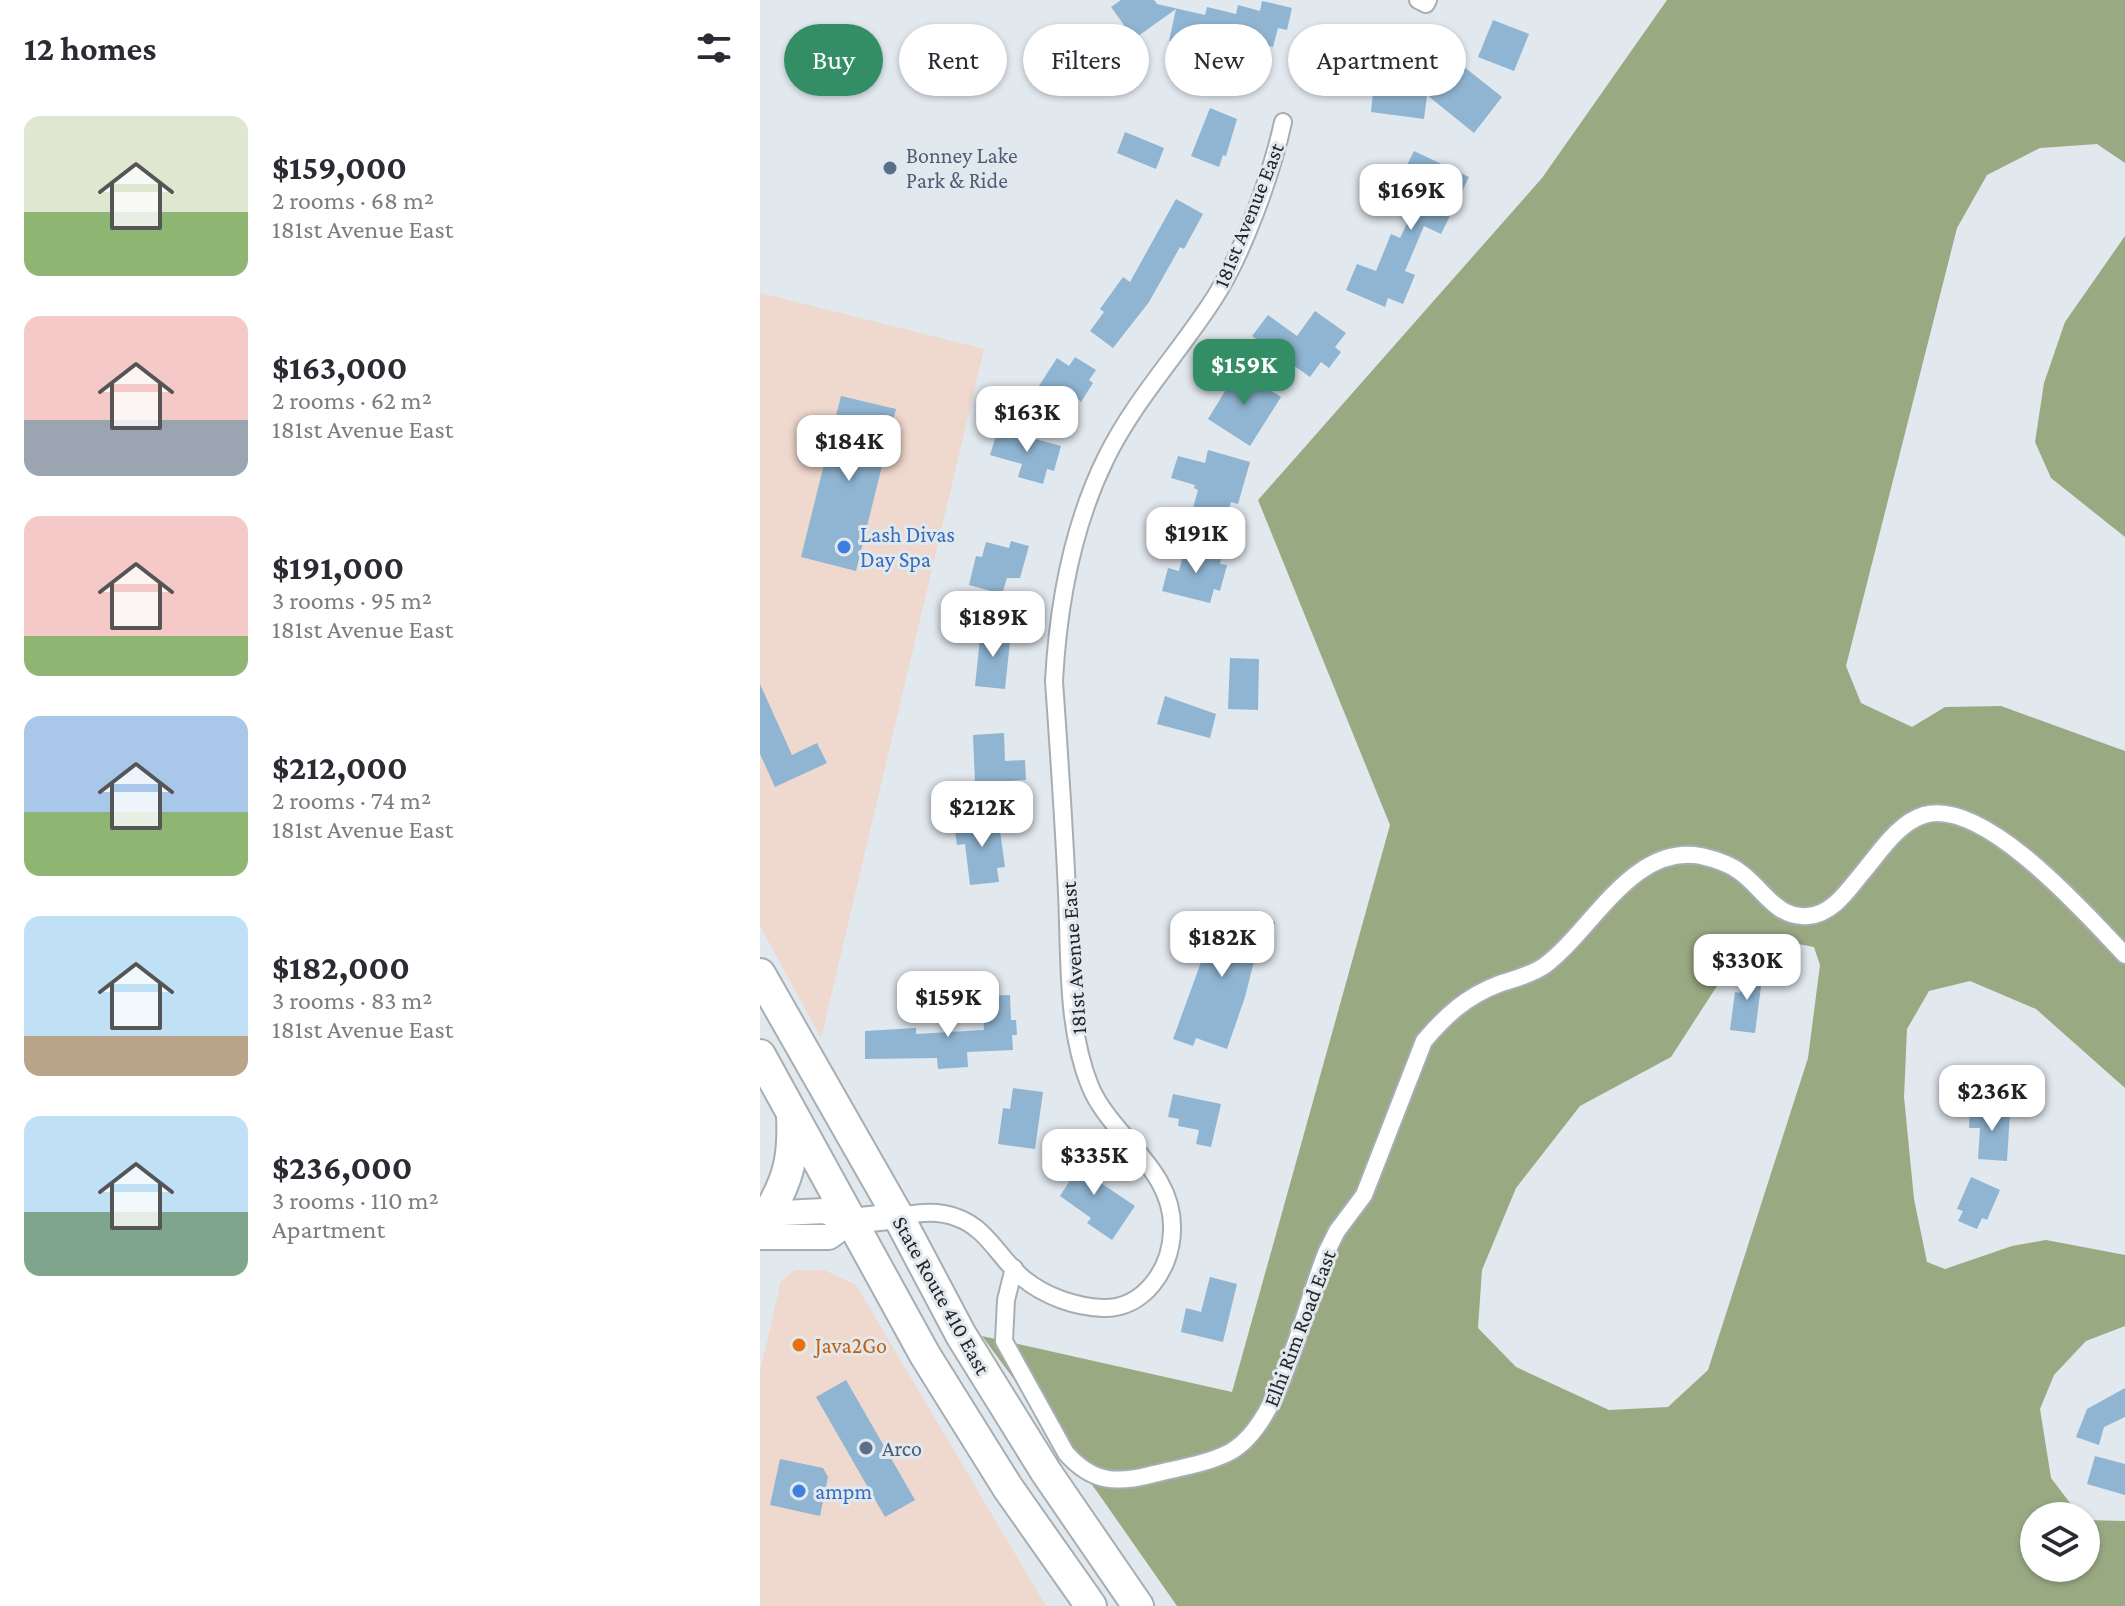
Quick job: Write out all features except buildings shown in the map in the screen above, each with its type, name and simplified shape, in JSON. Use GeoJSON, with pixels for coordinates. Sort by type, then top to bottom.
{"type":"FeatureCollection","features":[{"type":"Feature","properties":{"kind":"highway","name":"State Route 410 East"},"geometry":{"type":"LineString","coordinates":[[760,974],[898,1216],[961,1335],[1046,1472],[1138,1606]]}},
{"type":"Feature","properties":{"kind":"highway","name":"State Route 410 East"},"geometry":{"type":"LineString","coordinates":[[760,1055],[925,1355],[1008,1488],[1091,1606]]}},
{"type":"Feature","properties":{"kind":"highway"},"geometry":{"type":"LineString","coordinates":[[762,1231],[789,1176],[792,1114]]}},
{"type":"Feature","properties":{"kind":"street","name":"181st Avenue East"},"geometry":{"type":"LineString","coordinates":[[898,1216],[932,1212],[958,1218],[977,1227],[1023,1278],[1053,1296],[1083,1305],[1104,1308],[1134,1302],[1161,1271],[1172,1231],[1170,1208],[1162,1184],[1100,1104],[1087,1077],[1079,1041],[1071,985],[1054,681],[1056,641],[1068,572],[1106,457],[1147,390],[1215,297],[1231,268],[1260,196],[1283,122]]}},
{"type":"Feature","properties":{"kind":"street","name":"Elhi Rim Road East"},"geometry":{"type":"LineString","coordinates":[[1014,1268],[1006,1300],[1004,1341],[1066,1453],[1079,1468],[1096,1476],[1125,1482],[1220,1456],[1247,1439],[1261,1424],[1274,1399],[1327,1251],[1337,1231],[1364,1195],[1424,1041],[1441,1020],[1468,997],[1544,966],[1631,879],[1660,860],[1688,855],[1715,860],[1741,872],[1780,909],[1796,916],[1811,916],[1825,912],[1839,901],[1901,828],[1926,814],[1943,813],[1986,828],[2017,850],[2125,955]]}},
{"type":"Feature","properties":{"kind":"street"},"geometry":{"type":"LineString","coordinates":[[762,1231],[824,1211],[851,1221],[898,1216]]}},
{"type":"Feature","properties":{"kind":"shaded area"},"geometry":{"type":"Polygon","coordinates":[[[760,293],[984,349],[821,1038],[760,926],[760,293]]]}},
{"type":"Feature","properties":{"kind":"shaded area"},"geometry":{"type":"Polygon","coordinates":[[[795,1270],[824,1270],[856,1285],[1046,1606],[760,1606],[760,1372],[781,1281],[795,1270]]]}},
{"type":"Feature","properties":{"kind":"green space"},"geometry":{"type":"Polygon","coordinates":[[[1667,0],[2125,0],[2125,163],[2097,144],[2040,148],[1987,175],[1957,228],[1846,666],[1861,703],[1912,727],[1945,707],[2001,706],[2125,751],[2125,1088],[2036,1009],[1970,981],[1929,991],[1907,1029],[1904,1097],[1914,1199],[1927,1262],[1945,1269],[2012,1246],[2046,1240],[2125,1255],[2125,1326],[2086,1341],[2054,1375],[2040,1409],[2051,1478],[2069,1502],[2020,1502],[2020,1582],[2100,1582],[2100,1520],[2125,1521],[2125,1606],[1177,1606],[982,1336],[1232,1392],[1390,825],[1258,500],[1542,178],[1667,0]],[[1750,935],[1671,1057],[1580,1106],[1516,1188],[1482,1270],[1478,1328],[1516,1367],[1609,1410],[1668,1407],[1708,1370],[1808,1058],[1820,965],[1814,947],[1750,935]]]}},
{"type":"Feature","properties":{"kind":"green space"},"geometry":{"type":"Polygon","coordinates":[[[2125,236],[2125,537],[2051,478],[2035,442],[2044,383],[2065,322],[2125,236]]]}},
{"type":"Feature","properties":{"kind":"place","name":"Bonney Lake Park & Ride"},"geometry":{"type":"Point","coordinates":[890,168]}},
{"type":"Feature","properties":{"kind":"place","name":"Lash Divas Day Spa"},"geometry":{"type":"Point","coordinates":[844,547]}},
{"type":"Feature","properties":{"kind":"place","name":"Java2Go"},"geometry":{"type":"Point","coordinates":[799,1345]}},
{"type":"Feature","properties":{"kind":"place","name":"Arco"},"geometry":{"type":"Point","coordinates":[866,1448]}},
{"type":"Feature","properties":{"kind":"place","name":"ampm"},"geometry":{"type":"Point","coordinates":[799,1491]}}]}
